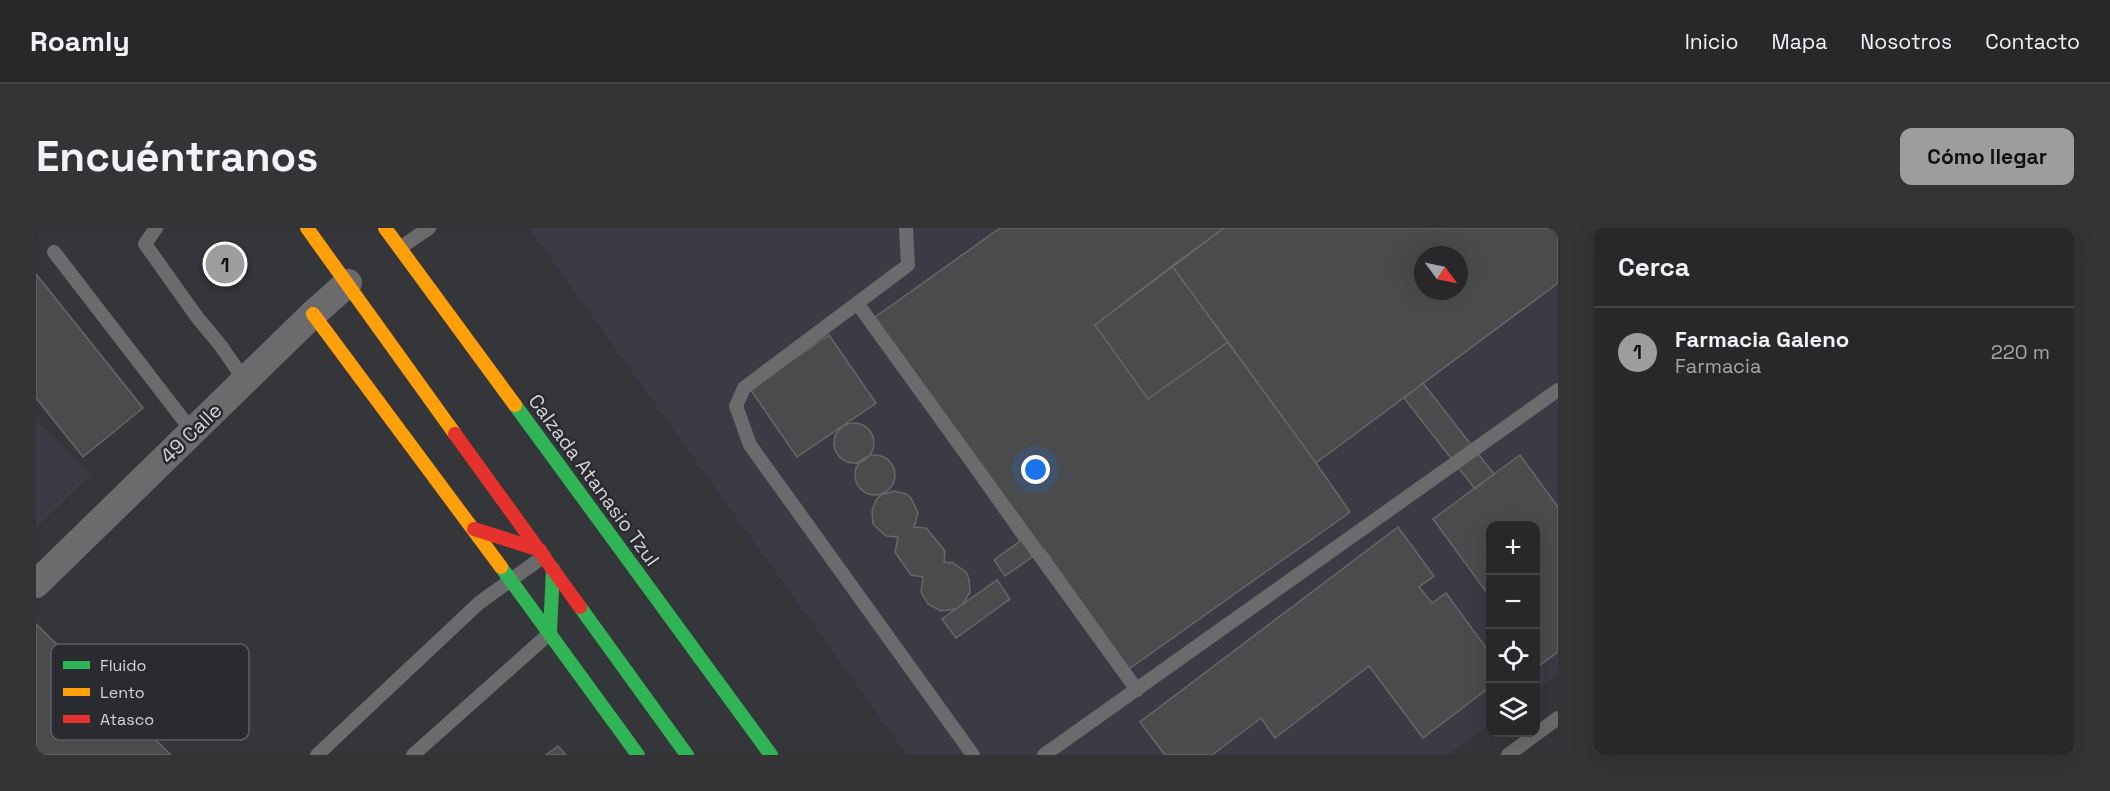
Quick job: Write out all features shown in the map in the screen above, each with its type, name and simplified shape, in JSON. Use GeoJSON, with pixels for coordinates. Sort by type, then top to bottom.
{"type":"FeatureCollection","features":[{"type":"Feature","properties":{"kind":"main road"},"geometry":{"type":"LineString","coordinates":[[307,228],[687,755]]}},
{"type":"Feature","properties":{"kind":"main road","name":"Calzada Atanasio Tzul"},"geometry":{"type":"LineString","coordinates":[[385,228],[771,755]]}},
{"type":"Feature","properties":{"kind":"main road"},"geometry":{"type":"LineString","coordinates":[[313,314],[511,579],[638,755]]}},
{"type":"Feature","properties":{"kind":"main road"},"geometry":{"type":"LineString","coordinates":[[474,529],[542,553]]}},
{"type":"Feature","properties":{"kind":"main road"},"geometry":{"type":"LineString","coordinates":[[550,632],[554,569]]}},
{"type":"Feature","properties":{"kind":"street","name":"49 Calle"},"geometry":{"type":"LineString","coordinates":[[36,584],[313,314],[348,283]]}},
{"type":"Feature","properties":{"kind":"lane"},"geometry":{"type":"LineString","coordinates":[[156,228],[145,244],[245,381]]}},
{"type":"Feature","properties":{"kind":"lane"},"geometry":{"type":"LineString","coordinates":[[400,248],[429,228]]}},
{"type":"Feature","properties":{"kind":"lane"},"geometry":{"type":"LineString","coordinates":[[906,228],[909,265],[744,388],[736,406],[750,445],[973,755]]}},
{"type":"Feature","properties":{"kind":"lane"},"geometry":{"type":"LineString","coordinates":[[54,252],[192,431]]}},
{"type":"Feature","properties":{"kind":"lane"},"geometry":{"type":"LineString","coordinates":[[857,303],[1137,690]]}},
{"type":"Feature","properties":{"kind":"lane"},"geometry":{"type":"LineString","coordinates":[[1044,755],[1558,390]]}},
{"type":"Feature","properties":{"kind":"lane"},"geometry":{"type":"LineString","coordinates":[[317,755],[479,603],[542,553]]}},
{"type":"Feature","properties":{"kind":"lane"},"geometry":{"type":"LineString","coordinates":[[413,755],[550,632]]}},
{"type":"Feature","properties":{"kind":"lane"},"geometry":{"type":"LineString","coordinates":[[1508,755],[1558,718]]}},
{"type":"Feature","properties":{"kind":"shaded area"},"geometry":{"type":"Polygon","coordinates":[[[529,228],[1558,228],[1558,675],[1540,688],[1540,521],[1486,521],[1486,727],[1447,755],[907,755],[529,228]]]}},
{"type":"Feature","properties":{"kind":"shaded area"},"geometry":{"type":"Polygon","coordinates":[[[36,420],[90,475],[36,528],[36,420]]]}},
{"type":"Feature","properties":{"kind":"building"},"geometry":{"type":"Polygon","coordinates":[[[1000,228],[1224,228],[1095,325],[1148,399],[1228,342],[1350,512],[1129,669],[1044,549],[1005,576],[994,560],[1020,541],[867,323],[1000,228]]]}},
{"type":"Feature","properties":{"kind":"building"},"geometry":{"type":"Polygon","coordinates":[[[1224,228],[1558,228],[1558,283],[1316,463],[1172,266],[1224,228]]]}},
{"type":"Feature","properties":{"kind":"building"},"geometry":{"type":"Polygon","coordinates":[[[1172,266],[1228,342],[1148,399],[1095,325],[1172,266]]]}},
{"type":"Feature","properties":{"kind":"building"},"geometry":{"type":"Polygon","coordinates":[[[36,274],[143,408],[83,457],[36,398],[36,274]]]}},
{"type":"Feature","properties":{"kind":"building"},"geometry":{"type":"Polygon","coordinates":[[[829,335],[876,403],[797,457],[750,389],[829,335]]]}},
{"type":"Feature","properties":{"kind":"building"},"geometry":{"type":"Polygon","coordinates":[[[1423,383],[1494,474],[1475,489],[1404,398],[1423,383]]]}},
{"type":"Feature","properties":{"kind":"building"},"geometry":{"type":"Polygon","coordinates":[[[854,423],[868,429],[874,443],[868,457],[854,463],[840,457],[834,443],[840,429],[854,423]]]}},
{"type":"Feature","properties":{"kind":"building"},"geometry":{"type":"Polygon","coordinates":[[[875,455],[889,461],[895,475],[889,489],[875,495],[861,489],[855,475],[861,461],[875,455]]]}},
{"type":"Feature","properties":{"kind":"building"},"geometry":{"type":"Polygon","coordinates":[[[1520,455],[1558,507],[1558,652],[1540,665],[1540,521],[1486,521],[1486,592],[1433,519],[1520,455]]]}},
{"type":"Feature","properties":{"kind":"building"},"geometry":{"type":"Polygon","coordinates":[[[894,491],[911,498],[918,513],[914,527],[926,528],[945,551],[944,562],[953,563],[966,572],[970,592],[963,604],[956,609],[941,611],[928,604],[921,592],[923,577],[911,575],[895,552],[898,537],[886,536],[873,524],[872,511],[876,500],[881,495],[894,491]]]}},
{"type":"Feature","properties":{"kind":"building"},"geometry":{"type":"Polygon","coordinates":[[[1398,527],[1434,576],[1419,587],[1432,603],[1446,593],[1486,648],[1486,690],[1423,738],[1369,666],[1275,738],[1261,718],[1212,755],[1165,755],[1140,722],[1398,527]]]}},
{"type":"Feature","properties":{"kind":"building"},"geometry":{"type":"Polygon","coordinates":[[[997,580],[1010,599],[956,638],[942,619],[997,580]]]}},
{"type":"Feature","properties":{"kind":"building"},"geometry":{"type":"Polygon","coordinates":[[[36,624],[57,644],[51,644],[51,740],[156,740],[171,755],[36,755],[36,624]]]}},
{"type":"Feature","properties":{"kind":"building"},"geometry":{"type":"Polygon","coordinates":[[[558,746],[566,755],[546,755],[558,746]]]}},
{"type":"Feature","properties":{"kind":"traffic: fast"},"geometry":{"type":"LineString","coordinates":[[515,405],[771,755]]}},
{"type":"Feature","properties":{"kind":"traffic: fast"},"geometry":{"type":"LineString","coordinates":[[501,567],[638,755]]}},
{"type":"Feature","properties":{"kind":"traffic: fast"},"geometry":{"type":"LineString","coordinates":[[550,632],[553,569]]}},
{"type":"Feature","properties":{"kind":"traffic: fast"},"geometry":{"type":"LineString","coordinates":[[580,607],[687,755]]}},
{"type":"Feature","properties":{"kind":"traffic: slow"},"geometry":{"type":"LineString","coordinates":[[307,228],[455,434]]}},
{"type":"Feature","properties":{"kind":"traffic: slow"},"geometry":{"type":"LineString","coordinates":[[385,228],[515,405]]}},
{"type":"Feature","properties":{"kind":"traffic: slow"},"geometry":{"type":"LineString","coordinates":[[313,314],[501,567]]}},
{"type":"Feature","properties":{"kind":"traffic: jam"},"geometry":{"type":"LineString","coordinates":[[455,434],[580,607]]}},
{"type":"Feature","properties":{"kind":"traffic: jam"},"geometry":{"type":"LineString","coordinates":[[474,529],[540,550]]}},
{"type":"Feature","properties":{"kind":"place","name":"Farmacia Galeno"},"geometry":{"type":"Point","coordinates":[225,264]}}]}
